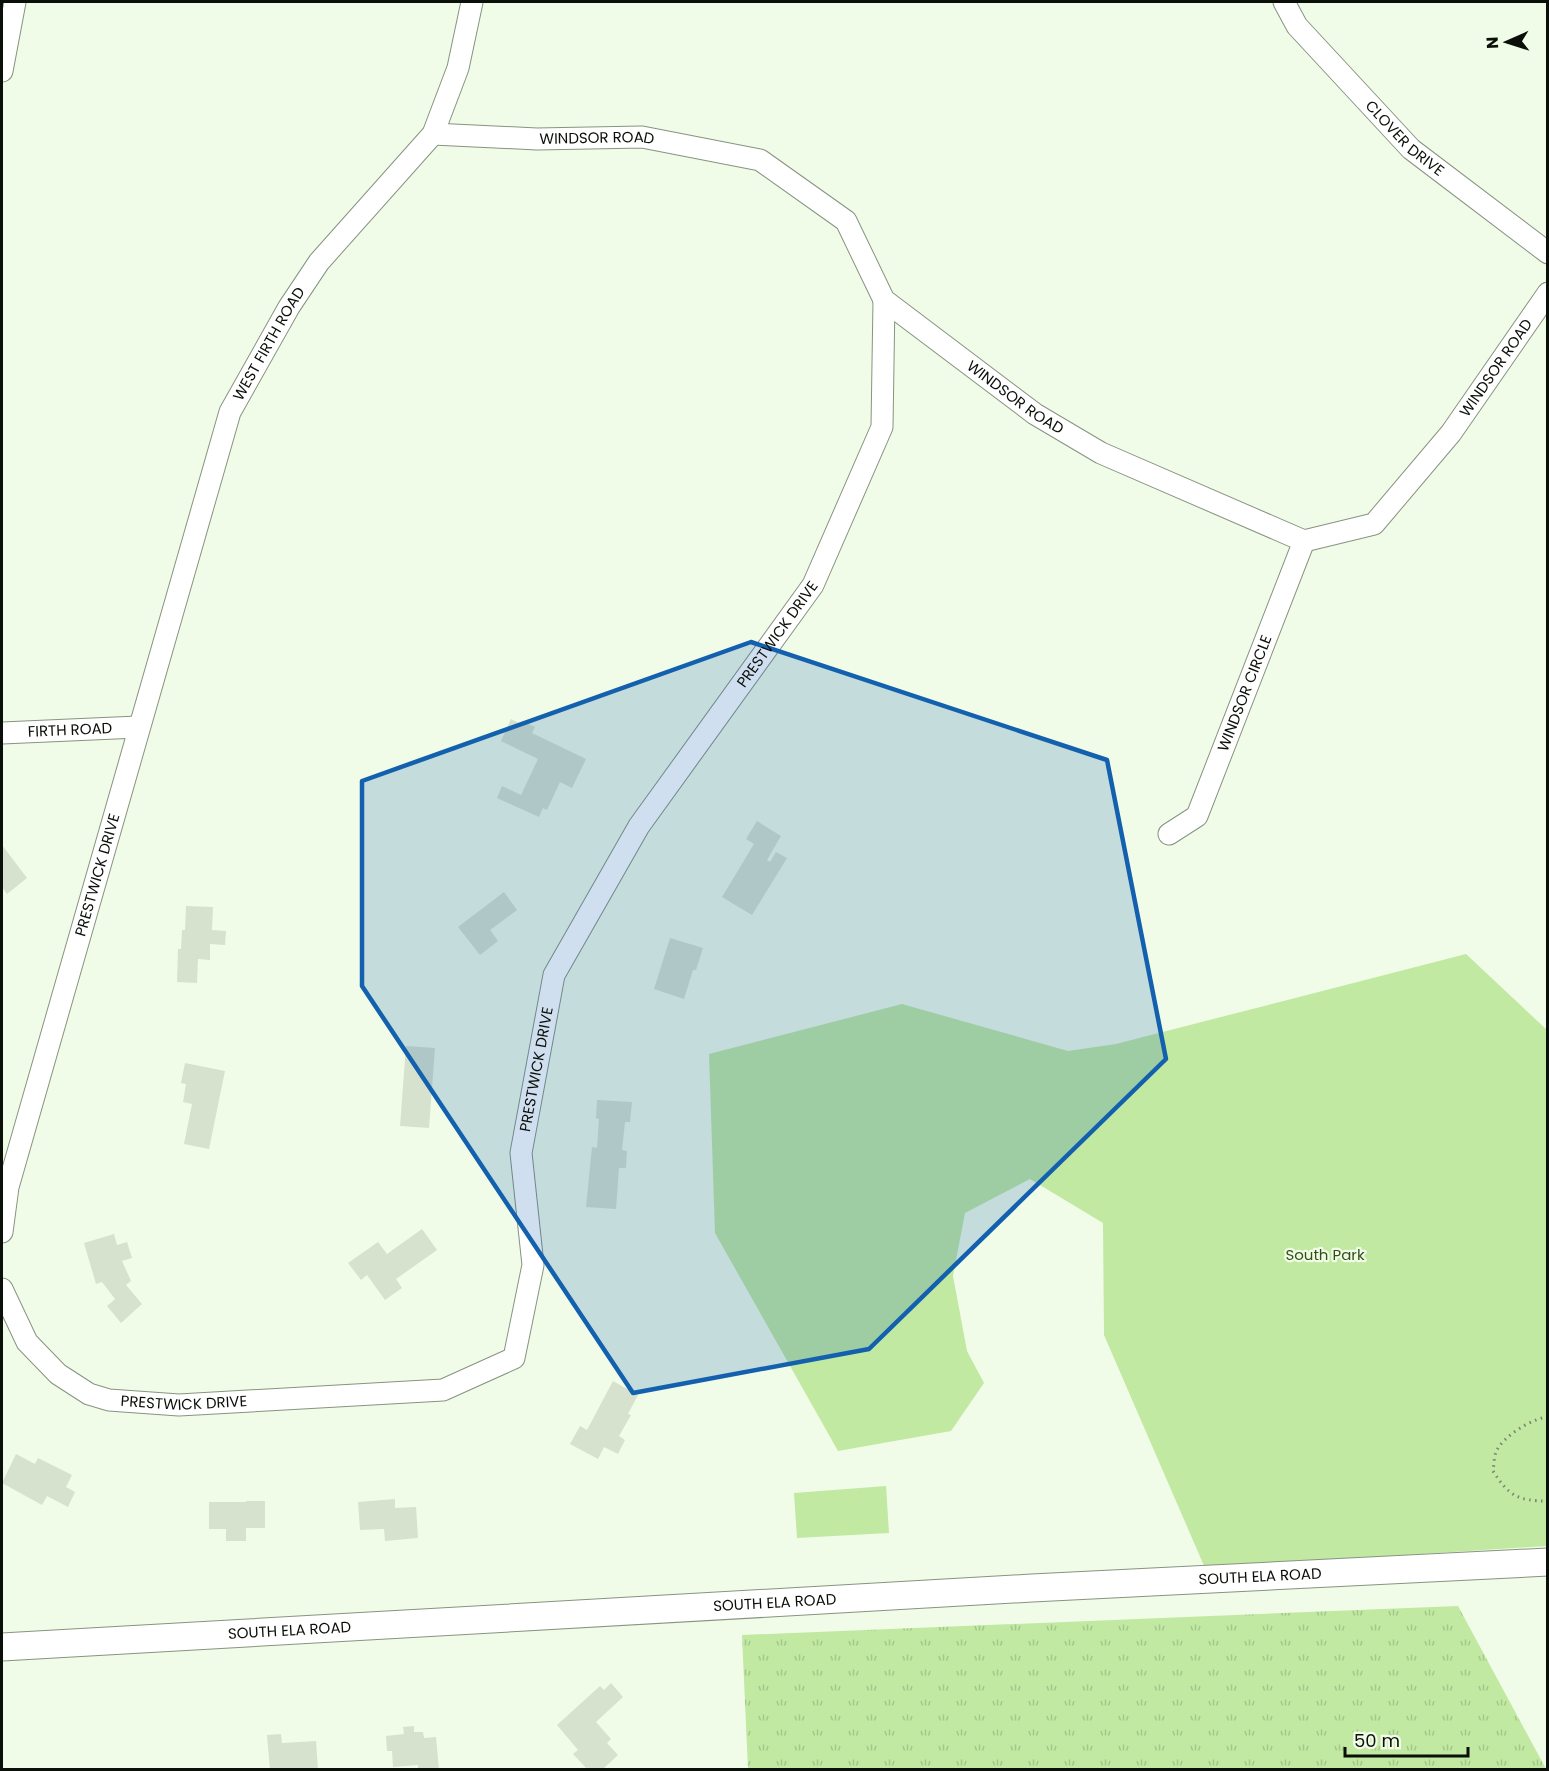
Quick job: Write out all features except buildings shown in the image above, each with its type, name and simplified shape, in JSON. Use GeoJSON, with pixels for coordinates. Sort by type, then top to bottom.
{"type":"FeatureCollection","features":[{"type":"Feature","properties":{"kind":"main road","name":"SOUTH ELA ROAD"},"geometry":{"type":"LineString","coordinates":[[2,1647],[1032,1588],[1548,1562]]}},
{"type":"Feature","properties":{"kind":"street"},"geometry":{"type":"LineString","coordinates":[[2,71],[15,2]]}},
{"type":"Feature","properties":{"kind":"street","name":"WEST FIRTH ROAD"},"geometry":{"type":"LineString","coordinates":[[138,727],[230,412],[289,307],[319,262],[432,134],[458,68],[472,2]]}},
{"type":"Feature","properties":{"kind":"street","name":"CLOVER DRIVE"},"geometry":{"type":"LineString","coordinates":[[1284,2],[1297,26],[1411,149],[1548,253]]}},
{"type":"Feature","properties":{"kind":"street","name":"WINDSOR ROAD"},"geometry":{"type":"LineString","coordinates":[[432,134],[537,139],[642,137],[760,159],[846,221],[885,300],[1035,414],[1101,453],[1304,541],[1374,524],[1451,433],[1548,293]]}},
{"type":"Feature","properties":{"kind":"street","name":"PRESTWICK DRIVE"},"geometry":{"type":"LineString","coordinates":[[2,1289],[27,1342],[57,1374],[89,1394],[109,1400],[179,1405],[443,1390],[514,1358],[533,1265],[521,1153],[554,975],[639,826],[813,585],[882,427],[885,300]]}},
{"type":"Feature","properties":{"kind":"street","name":"WINDSOR CIRCLE"},"geometry":{"type":"LineString","coordinates":[[1169,834],[1197,816],[1304,541]]}},
{"type":"Feature","properties":{"kind":"street","name":"PRESTWICK DRIVE"},"geometry":{"type":"LineString","coordinates":[[2,1232],[9,1187],[138,727]]}},
{"type":"Feature","properties":{"kind":"street","name":"FIRTH ROAD"},"geometry":{"type":"LineString","coordinates":[[2,733],[138,727]]}},
{"type":"Feature","properties":{"kind":"path"},"geometry":{"type":"LineString","coordinates":[[1548,1417],[1539,1417],[1516,1430],[1497,1450],[1493,1471],[1505,1490],[1515,1496],[1525,1501],[1548,1501]]}},
{"type":"Feature","properties":{"kind":"highlighted area"},"geometry":{"type":"Polygon","coordinates":[[[751,642],[1107,760],[1166,1059],[869,1349],[633,1393],[362,986],[362,781],[751,642]]]}},
{"type":"Feature","properties":{"kind":"green space","name":"South Park"},"geometry":{"type":"Polygon","coordinates":[[[1466,954],[1547,1030],[1547,1546],[1205,1568],[1104,1335],[1103,1223],[1030,1179],[965,1213],[953,1276],[967,1351],[984,1383],[951,1431],[838,1451],[715,1233],[709,1054],[902,1004],[1068,1051],[1116,1044],[1466,954]]]}},
{"type":"Feature","properties":{"kind":"green space"},"geometry":{"type":"Polygon","coordinates":[[[886,1486],[889,1533],[797,1538],[794,1493],[886,1486]]]}},
{"type":"Feature","properties":{"kind":"green space"},"geometry":{"type":"Polygon","coordinates":[[[1458,1606],[1546,1769],[748,1769],[742,1635],[1458,1606]]]}}]}
